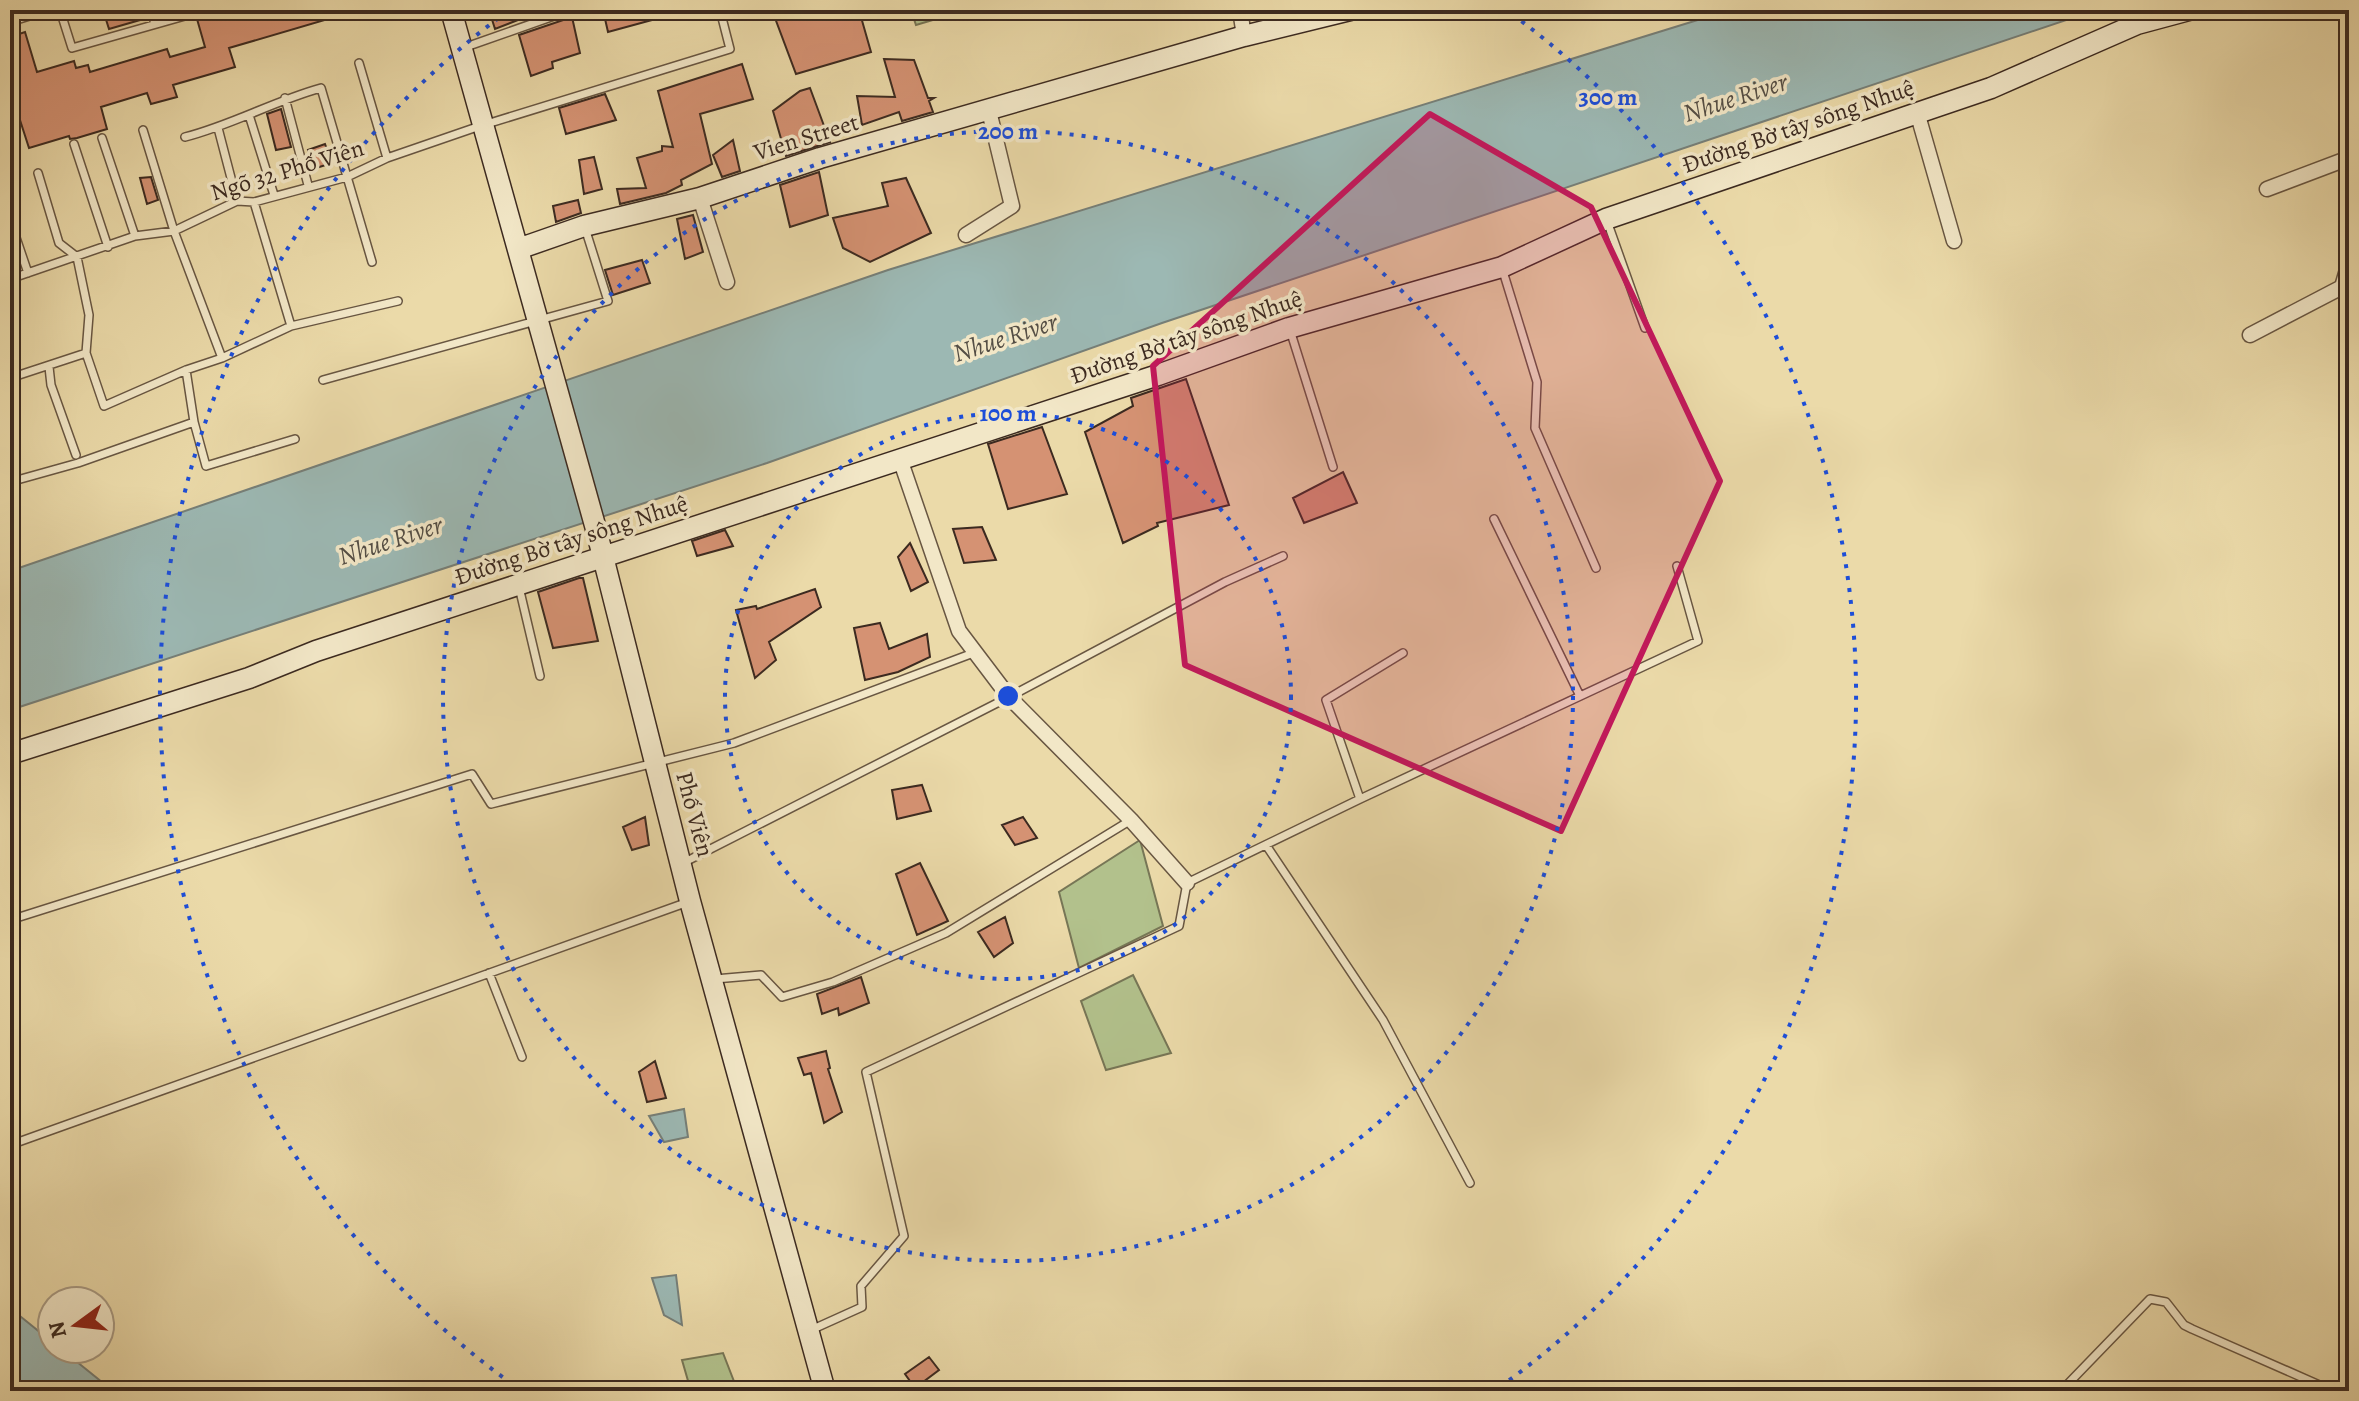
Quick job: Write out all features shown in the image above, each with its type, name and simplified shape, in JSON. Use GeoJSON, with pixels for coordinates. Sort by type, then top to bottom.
{"type":"FeatureCollection","features":[{"type":"Feature","properties":{"kind":"street"},"geometry":{"type":"LineString","coordinates":[[451,10],[518,249]]}},
{"type":"Feature","properties":{"kind":"street"},"geometry":{"type":"LineString","coordinates":[[1240,10],[1244,36]]}},
{"type":"Feature","properties":{"kind":"street","name":"Vien Street"},"geometry":{"type":"LineString","coordinates":[[518,249],[584,226],[700,198],[820,158],[1244,36],[1350,10]]}},
{"type":"Feature","properties":{"kind":"street","name":"Đường Bờ tây sông Nhuệ"},"geometry":{"type":"LineString","coordinates":[[10,754],[249,678],[316,651],[1158,375],[1289,328],[1502,267],[1606,219],[1991,88],[2137,24],[2189,10]]}},
{"type":"Feature","properties":{"kind":"street"},"geometry":{"type":"LineString","coordinates":[[966,235],[1012,206],[989,111]]}},
{"type":"Feature","properties":{"kind":"street"},"geometry":{"type":"LineString","coordinates":[[1917,112],[1954,241]]}},
{"type":"Feature","properties":{"kind":"street"},"geometry":{"type":"LineString","coordinates":[[2267,189],[2349,158]]}},
{"type":"Feature","properties":{"kind":"street"},"geometry":{"type":"LineString","coordinates":[[700,198],[727,282]]}},
{"type":"Feature","properties":{"kind":"street","name":"Phố Viên"},"geometry":{"type":"LineString","coordinates":[[518,249],[596,529],[690,901],[825,1391]]}},
{"type":"Feature","properties":{"kind":"street"},"geometry":{"type":"LineString","coordinates":[[2250,335],[2342,287],[2349,263]]}},
{"type":"Feature","properties":{"kind":"street"},"geometry":{"type":"LineString","coordinates":[[900,459],[959,631],[1009,697],[1131,820],[1187,883]]}},
{"type":"Feature","properties":{"kind":"lane"},"geometry":{"type":"LineString","coordinates":[[10,22],[28,13],[49,10]]}},
{"type":"Feature","properties":{"kind":"lane"},"geometry":{"type":"LineString","coordinates":[[60,10],[72,48],[206,10]]}},
{"type":"Feature","properties":{"kind":"lane"},"geometry":{"type":"LineString","coordinates":[[151,10],[155,24]]}},
{"type":"Feature","properties":{"kind":"lane"},"geometry":{"type":"LineString","coordinates":[[461,48],[571,10]]}},
{"type":"Feature","properties":{"kind":"lane","name":"Ngõ 32 Phố Viên"},"geometry":{"type":"LineString","coordinates":[[10,279],[135,236],[174,231],[237,201],[254,202],[347,177],[387,158],[730,49],[720,10]]}},
{"type":"Feature","properties":{"kind":"lane"},"geometry":{"type":"LineString","coordinates":[[359,63],[387,158]]}},
{"type":"Feature","properties":{"kind":"lane"},"geometry":{"type":"LineString","coordinates":[[185,137],[218,128],[285,98],[321,88],[372,262]]}},
{"type":"Feature","properties":{"kind":"lane"},"geometry":{"type":"LineString","coordinates":[[285,98],[308,185]]}},
{"type":"Feature","properties":{"kind":"lane"},"geometry":{"type":"LineString","coordinates":[[249,115],[274,195]]}},
{"type":"Feature","properties":{"kind":"lane"},"geometry":{"type":"LineString","coordinates":[[218,128],[237,201]]}},
{"type":"Feature","properties":{"kind":"lane"},"geometry":{"type":"LineString","coordinates":[[143,130],[174,231],[222,358]]}},
{"type":"Feature","properties":{"kind":"lane"},"geometry":{"type":"LineString","coordinates":[[102,138],[135,236]]}},
{"type":"Feature","properties":{"kind":"lane"},"geometry":{"type":"LineString","coordinates":[[74,144],[108,247]]}},
{"type":"Feature","properties":{"kind":"lane"},"geometry":{"type":"LineString","coordinates":[[38,173],[59,243],[77,257],[89,315],[86,353],[104,406],[291,326],[398,301]]}},
{"type":"Feature","properties":{"kind":"lane"},"geometry":{"type":"LineString","coordinates":[[254,202],[291,326]]}},
{"type":"Feature","properties":{"kind":"lane"},"geometry":{"type":"LineString","coordinates":[[1606,219],[1645,328]]}},
{"type":"Feature","properties":{"kind":"lane"},"geometry":{"type":"LineString","coordinates":[[10,220],[28,273]]}},
{"type":"Feature","properties":{"kind":"lane"},"geometry":{"type":"LineString","coordinates":[[323,380],[608,301],[584,226]]}},
{"type":"Feature","properties":{"kind":"lane"},"geometry":{"type":"LineString","coordinates":[[1502,267],[1537,382],[1535,428],[1596,568]]}},
{"type":"Feature","properties":{"kind":"lane"},"geometry":{"type":"LineString","coordinates":[[1289,328],[1333,467]]}},
{"type":"Feature","properties":{"kind":"lane"},"geometry":{"type":"LineString","coordinates":[[10,378],[86,353]]}},
{"type":"Feature","properties":{"kind":"lane"},"geometry":{"type":"LineString","coordinates":[[49,367],[51,385],[76,455]]}},
{"type":"Feature","properties":{"kind":"lane"},"geometry":{"type":"LineString","coordinates":[[186,370],[194,422],[206,466],[295,439]]}},
{"type":"Feature","properties":{"kind":"lane"},"geometry":{"type":"LineString","coordinates":[[10,482],[78,463],[194,422]]}},
{"type":"Feature","properties":{"kind":"lane"},"geometry":{"type":"LineString","coordinates":[[10,447],[16,464]]}},
{"type":"Feature","properties":{"kind":"lane"},"geometry":{"type":"LineString","coordinates":[[1494,519],[1580,696]]}},
{"type":"Feature","properties":{"kind":"lane"},"geometry":{"type":"LineString","coordinates":[[681,864],[1009,697],[1225,582],[1283,556]]}},
{"type":"Feature","properties":{"kind":"lane"},"geometry":{"type":"LineString","coordinates":[[809,1330],[862,1307],[861,1286],[904,1236],[866,1072],[1179,926],[1187,883],[1698,641],[1677,566]]}},
{"type":"Feature","properties":{"kind":"lane"},"geometry":{"type":"LineString","coordinates":[[518,585],[540,676]]}},
{"type":"Feature","properties":{"kind":"lane"},"geometry":{"type":"LineString","coordinates":[[10,920],[472,774],[491,804],[734,743],[976,652]]}},
{"type":"Feature","properties":{"kind":"lane"},"geometry":{"type":"LineString","coordinates":[[1360,799],[1326,700],[1403,653]]}},
{"type":"Feature","properties":{"kind":"lane"},"geometry":{"type":"LineString","coordinates":[[712,980],[761,975],[782,997],[833,982],[946,933],[1131,820]]}},
{"type":"Feature","properties":{"kind":"lane"},"geometry":{"type":"LineString","coordinates":[[1266,845],[1383,1020],[1470,1183]]}},
{"type":"Feature","properties":{"kind":"lane"},"geometry":{"type":"LineString","coordinates":[[10,1145],[690,901]]}},
{"type":"Feature","properties":{"kind":"lane"},"geometry":{"type":"LineString","coordinates":[[489,973],[522,1057]]}},
{"type":"Feature","properties":{"kind":"lane"},"geometry":{"type":"LineString","coordinates":[[2061,1391],[2150,1299],[2166,1302],[2184,1325],[2333,1391]]}},
{"type":"Feature","properties":{"kind":"highlighted area"},"geometry":{"type":"Polygon","coordinates":[[[1430,114],[1591,207],[1720,481],[1561,831],[1185,665],[1153,366],[1430,114]]]}},
{"type":"Feature","properties":{"kind":"green space"},"geometry":{"type":"Polygon","coordinates":[[[911,10],[962,10],[963,11],[916,25],[911,10]]]}},
{"type":"Feature","properties":{"kind":"green space"},"geometry":{"type":"Polygon","coordinates":[[[1140,840],[1163,926],[1079,968],[1059,892],[1140,840]]]}},
{"type":"Feature","properties":{"kind":"green space"},"geometry":{"type":"Polygon","coordinates":[[[1133,975],[1171,1053],[1106,1070],[1081,1001],[1133,975]]]}},
{"type":"Feature","properties":{"kind":"green space"},"geometry":{"type":"Polygon","coordinates":[[[723,1353],[735,1384],[691,1391],[682,1360],[723,1353]]]}},
{"type":"Feature","properties":{"kind":"water","name":"Nhue River"},"geometry":{"type":"Polygon","coordinates":[[[1730,10],[2096,10],[1162,323],[767,463],[10,710],[10,571],[888,270],[1730,10]]]}},
{"type":"Feature","properties":{"kind":"water"},"geometry":{"type":"Polygon","coordinates":[[[684,1109],[688,1137],[664,1142],[649,1116],[684,1109]]]}},
{"type":"Feature","properties":{"kind":"water"},"geometry":{"type":"Polygon","coordinates":[[[676,1275],[682,1325],[664,1315],[652,1278],[676,1275]]]}},
{"type":"Feature","properties":{"kind":"water"},"geometry":{"type":"Polygon","coordinates":[[[10,1308],[36,1329],[36,1365],[81,1365],[113,1391],[10,1391],[10,1308]]]}},
{"type":"Feature","properties":{"kind":"building"},"geometry":{"type":"Polygon","coordinates":[[[103,10],[145,10],[147,18],[109,29],[103,10]]]}},
{"type":"Feature","properties":{"kind":"building"},"geometry":{"type":"Polygon","coordinates":[[[212,10],[345,10],[345,14],[229,48],[235,67],[173,85],[177,97],[151,104],[147,93],[101,107],[107,129],[29,148],[10,89],[10,37],[25,32],[37,72],[74,61],[76,68],[88,65],[90,72],[167,49],[170,57],[205,47],[197,19],[208,16],[212,10]]]}},
{"type":"Feature","properties":{"kind":"building"},"geometry":{"type":"Polygon","coordinates":[[[489,10],[541,10],[541,11],[495,29],[489,10]]]}},
{"type":"Feature","properties":{"kind":"building"},"geometry":{"type":"Polygon","coordinates":[[[603,10],[673,10],[674,14],[608,32],[603,10]]]}},
{"type":"Feature","properties":{"kind":"building"},"geometry":{"type":"Polygon","coordinates":[[[772,10],[859,10],[871,52],[796,74],[772,10]]]}},
{"type":"Feature","properties":{"kind":"building"},"geometry":{"type":"Polygon","coordinates":[[[572,17],[580,53],[552,62],[553,68],[531,76],[519,35],[572,17]]]}},
{"type":"Feature","properties":{"kind":"building"},"geometry":{"type":"Polygon","coordinates":[[[884,59],[914,60],[928,98],[934,98],[929,101],[933,112],[902,121],[899,112],[862,125],[857,96],[895,97],[884,59]]]}},
{"type":"Feature","properties":{"kind":"building"},"geometry":{"type":"Polygon","coordinates":[[[742,64],[753,99],[700,114],[712,164],[681,180],[682,185],[666,193],[620,204],[617,189],[646,188],[637,158],[662,151],[662,146],[673,147],[658,91],[742,64]]]}},
{"type":"Feature","properties":{"kind":"building"},"geometry":{"type":"Polygon","coordinates":[[[810,88],[830,142],[786,156],[773,111],[800,91],[810,88]]]}},
{"type":"Feature","properties":{"kind":"building"},"geometry":{"type":"Polygon","coordinates":[[[605,94],[616,120],[566,134],[559,108],[605,94]]]}},
{"type":"Feature","properties":{"kind":"building"},"geometry":{"type":"Polygon","coordinates":[[[281,109],[291,147],[276,150],[267,114],[281,109]]]}},
{"type":"Feature","properties":{"kind":"building"},"geometry":{"type":"Polygon","coordinates":[[[733,140],[740,171],[722,177],[713,155],[733,140]]]}},
{"type":"Feature","properties":{"kind":"building"},"geometry":{"type":"Polygon","coordinates":[[[325,144],[332,163],[313,169],[308,150],[325,144]]]}},
{"type":"Feature","properties":{"kind":"building"},"geometry":{"type":"Polygon","coordinates":[[[594,157],[602,189],[584,194],[579,160],[594,157]]]}},
{"type":"Feature","properties":{"kind":"building"},"geometry":{"type":"Polygon","coordinates":[[[819,172],[828,215],[790,227],[780,185],[819,172]]]}},
{"type":"Feature","properties":{"kind":"building"},"geometry":{"type":"Polygon","coordinates":[[[151,177],[158,200],[147,204],[140,178],[151,177]]]}},
{"type":"Feature","properties":{"kind":"building"},"geometry":{"type":"Polygon","coordinates":[[[906,178],[931,233],[870,262],[843,248],[833,218],[888,206],[882,183],[906,178]]]}},
{"type":"Feature","properties":{"kind":"building"},"geometry":{"type":"Polygon","coordinates":[[[578,200],[581,213],[556,222],[553,206],[578,200]]]}},
{"type":"Feature","properties":{"kind":"building"},"geometry":{"type":"Polygon","coordinates":[[[693,215],[703,252],[685,259],[677,219],[693,215]]]}},
{"type":"Feature","properties":{"kind":"building"},"geometry":{"type":"Polygon","coordinates":[[[642,260],[650,283],[613,295],[605,270],[642,260]]]}},
{"type":"Feature","properties":{"kind":"building"},"geometry":{"type":"Polygon","coordinates":[[[1186,379],[1229,505],[1157,523],[1158,526],[1123,543],[1085,432],[1133,406],[1131,398],[1186,379]]]}},
{"type":"Feature","properties":{"kind":"building"},"geometry":{"type":"Polygon","coordinates":[[[1042,427],[1067,494],[1008,509],[988,444],[1042,427]]]}},
{"type":"Feature","properties":{"kind":"building"},"geometry":{"type":"Polygon","coordinates":[[[1343,472],[1357,503],[1304,523],[1293,498],[1343,472]]]}},
{"type":"Feature","properties":{"kind":"building"},"geometry":{"type":"Polygon","coordinates":[[[982,527],[996,560],[964,563],[953,529],[982,527]]]}},
{"type":"Feature","properties":{"kind":"building"},"geometry":{"type":"Polygon","coordinates":[[[725,530],[733,546],[697,556],[692,541],[725,530]]]}},
{"type":"Feature","properties":{"kind":"building"},"geometry":{"type":"Polygon","coordinates":[[[910,543],[928,582],[911,591],[898,557],[910,543]]]}},
{"type":"Feature","properties":{"kind":"building"},"geometry":{"type":"Polygon","coordinates":[[[583,578],[598,641],[553,648],[538,592],[583,578]]]}},
{"type":"Feature","properties":{"kind":"building"},"geometry":{"type":"Polygon","coordinates":[[[815,589],[821,607],[769,642],[776,660],[755,678],[736,610],[756,606],[757,609],[815,589]]]}},
{"type":"Feature","properties":{"kind":"building"},"geometry":{"type":"Polygon","coordinates":[[[880,623],[889,649],[927,634],[930,657],[898,672],[865,680],[854,628],[880,623]]]}},
{"type":"Feature","properties":{"kind":"building"},"geometry":{"type":"Polygon","coordinates":[[[922,785],[931,811],[897,819],[892,790],[922,785]]]}},
{"type":"Feature","properties":{"kind":"building"},"geometry":{"type":"Polygon","coordinates":[[[645,817],[649,845],[632,850],[623,827],[645,817]]]}},
{"type":"Feature","properties":{"kind":"building"},"geometry":{"type":"Polygon","coordinates":[[[1023,817],[1037,838],[1015,845],[1002,825],[1023,817]]]}},
{"type":"Feature","properties":{"kind":"building"},"geometry":{"type":"Polygon","coordinates":[[[920,863],[948,921],[917,935],[896,874],[920,863]]]}},
{"type":"Feature","properties":{"kind":"building"},"geometry":{"type":"Polygon","coordinates":[[[1005,917],[1013,943],[994,957],[978,932],[1005,917]]]}},
{"type":"Feature","properties":{"kind":"building"},"geometry":{"type":"Polygon","coordinates":[[[861,977],[869,1003],[839,1015],[838,1008],[822,1014],[817,994],[861,977]]]}},
{"type":"Feature","properties":{"kind":"building"},"geometry":{"type":"Polygon","coordinates":[[[826,1051],[828,1069],[842,1112],[824,1123],[811,1073],[804,1075],[798,1058],[826,1051]]]}},
{"type":"Feature","properties":{"kind":"building"},"geometry":{"type":"Polygon","coordinates":[[[655,1061],[666,1098],[647,1102],[639,1072],[655,1061]]]}},
{"type":"Feature","properties":{"kind":"building"},"geometry":{"type":"Polygon","coordinates":[[[929,1357],[939,1370],[915,1388],[905,1374],[929,1357]]]}}]}
